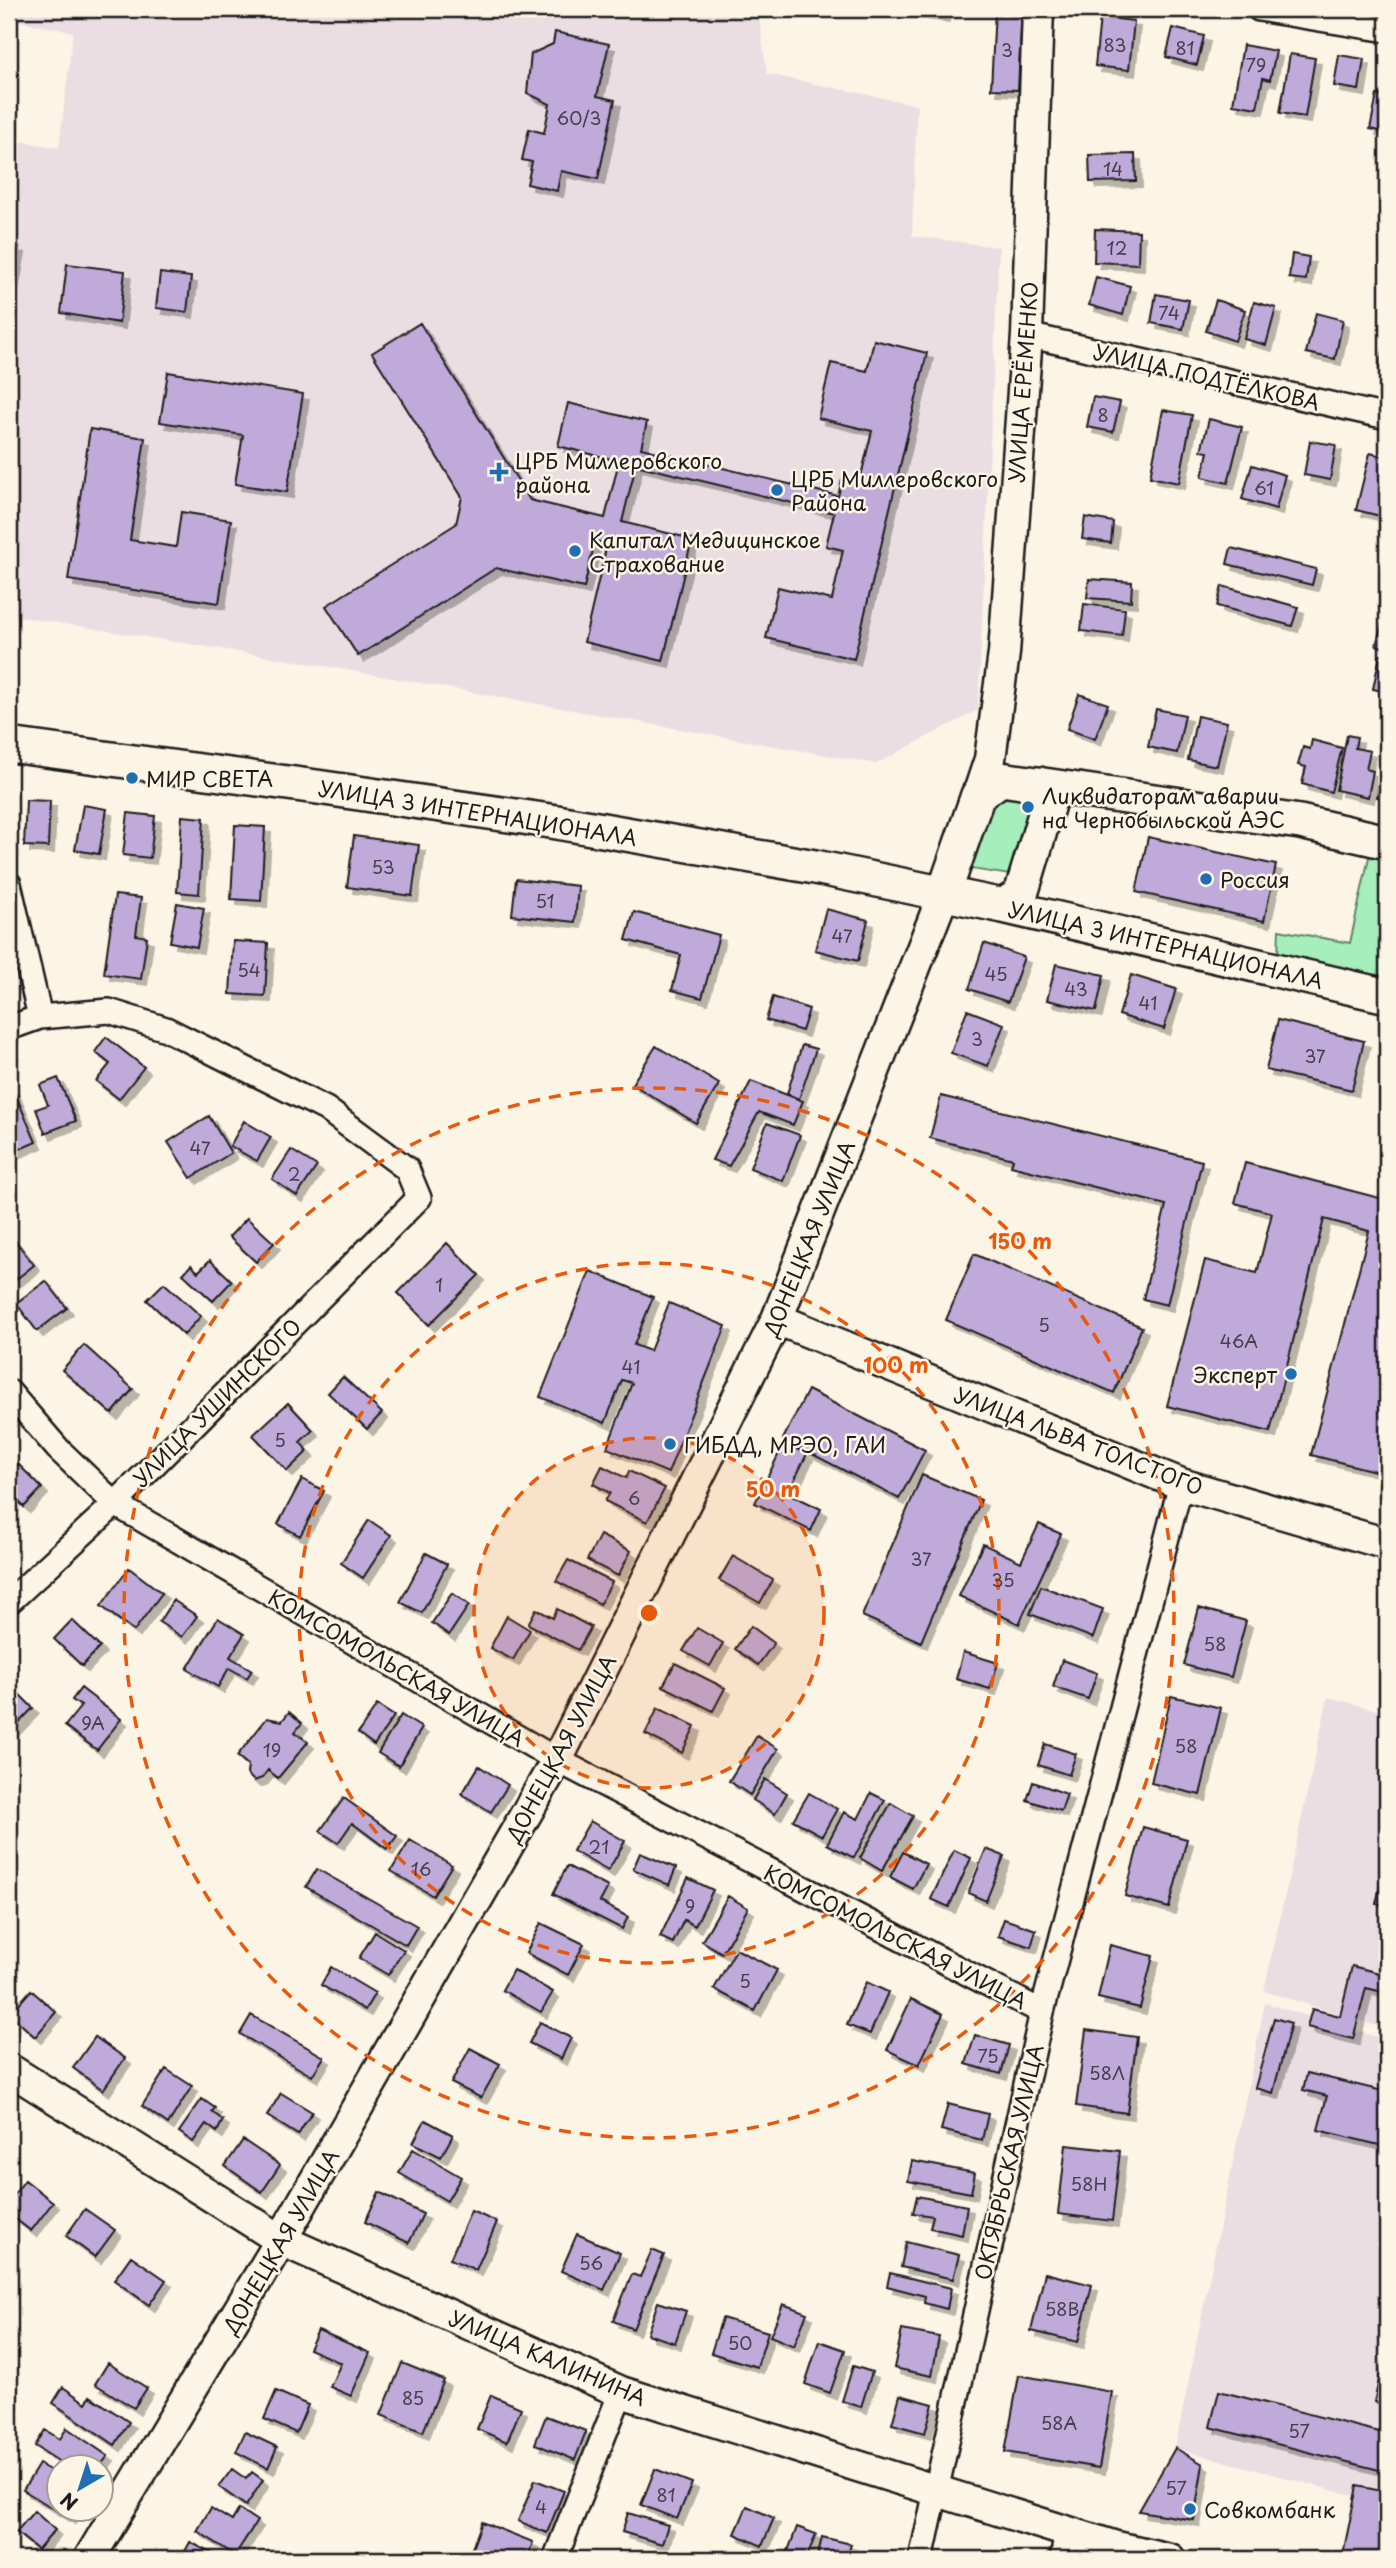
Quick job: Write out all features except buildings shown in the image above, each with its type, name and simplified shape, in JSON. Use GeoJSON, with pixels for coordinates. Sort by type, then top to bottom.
{"type":"FeatureCollection","features":[{"type":"Feature","properties":{"kind":"main road","name":"УЛИЦА 3 ИНТЕРНАЦИОНАЛА"},"geometry":{"type":"LineString","coordinates":[[9,745],[557,822],[815,867],[1003,906],[1387,996]]}},
{"type":"Feature","properties":{"kind":"main road"},"geometry":{"type":"LineString","coordinates":[[944,893],[990,778],[1300,822],[1387,842]]}},
{"type":"Feature","properties":{"kind":"main road"},"geometry":{"type":"LineString","coordinates":[[1003,906],[1021,894],[1049,801],[1039,783]]}},
{"type":"Feature","properties":{"kind":"street","name":"УЛИЦА ЕРЁМЕНКО"},"geometry":{"type":"LineString","coordinates":[[990,778],[1004,653],[1027,335],[1038,9]]}},
{"type":"Feature","properties":{"kind":"street"},"geometry":{"type":"LineString","coordinates":[[1259,9],[1387,30]]}},
{"type":"Feature","properties":{"kind":"street","name":"УЛИЦА ПОДТЁЛКОВА"},"geometry":{"type":"LineString","coordinates":[[1027,335],[1387,417]]}},
{"type":"Feature","properties":{"kind":"street"},"geometry":{"type":"LineString","coordinates":[[9,884],[40,1017],[9,1028]]}},
{"type":"Feature","properties":{"kind":"street","name":"ДОНЕЦКАЯ УЛИЦА"},"geometry":{"type":"LineString","coordinates":[[89,2559],[281,2240],[557,1760],[778,1319],[944,893]]}},
{"type":"Feature","properties":{"kind":"street","name":"УЛИЦА УШИНСКОГО"},"geometry":{"type":"LineString","coordinates":[[9,1602],[115,1504],[419,1198],[407,1169],[326,1109],[229,1058],[166,1030],[109,1012],[40,1017]]}},
{"type":"Feature","properties":{"kind":"street","name":"УЛИЦА ЛЬВА ТОЛСТОГО"},"geometry":{"type":"LineString","coordinates":[[778,1319],[1181,1484],[1387,1545]]}},
{"type":"Feature","properties":{"kind":"street","name":"КОМСОМОЛЬСКАЯ УЛИЦА"},"geometry":{"type":"LineString","coordinates":[[9,1392],[58,1449],[115,1504],[557,1760],[1042,2012]]}},
{"type":"Feature","properties":{"kind":"street","name":"ОКТЯБРЬСКАЯ УЛИЦА"},"geometry":{"type":"LineString","coordinates":[[921,2559],[934,2490],[1042,2012],[1181,1484]]}},
{"type":"Feature","properties":{"kind":"street","name":"УЛИЦА КАЛИНИНА"},"geometry":{"type":"LineString","coordinates":[[9,2069],[281,2240],[621,2392],[934,2490],[1065,2545],[1113,2546],[1170,2559]]}},
{"type":"Feature","properties":{"kind":"street"},"geometry":{"type":"LineString","coordinates":[[555,2559],[621,2392]]}},
{"type":"Feature","properties":{"kind":"shaded area","name":"ЦРБ Миллеровского района"},"geometry":{"type":"Polygon","coordinates":[[[9,9],[758,9],[767,74],[917,105],[912,236],[999,247],[978,710],[876,764],[302,662],[9,615],[9,139],[59,148],[73,32],[9,19],[9,9]]]}},
{"type":"Feature","properties":{"kind":"shaded area"},"geometry":{"type":"Polygon","coordinates":[[[1328,1697],[1387,1713],[1387,2029],[1264,1991],[1328,1697]]]}},
{"type":"Feature","properties":{"kind":"shaded area"},"geometry":{"type":"Polygon","coordinates":[[[1265,2003],[1387,2040],[1387,2505],[1175,2448],[1265,2003]]]}},
{"type":"Feature","properties":{"kind":"green space"},"geometry":{"type":"Polygon","coordinates":[[[997,789],[1037,797],[1010,875],[971,869],[997,789]]]}},
{"type":"Feature","properties":{"kind":"green space"},"geometry":{"type":"Polygon","coordinates":[[[1371,848],[1387,851],[1387,977],[1278,955],[1279,930],[1350,943],[1371,848]]]}},
{"type":"Feature","properties":{"kind":"place","name":"ЦРБ Миллеровского района"},"geometry":{"type":"Point","coordinates":[499,472]}},
{"type":"Feature","properties":{"kind":"place","name":"ЦРБ Миллеровского Района"},"geometry":{"type":"Point","coordinates":[777,490]}},
{"type":"Feature","properties":{"kind":"place","name":"Капитал Медицинское Страхование"},"geometry":{"type":"Point","coordinates":[575,551]}},
{"type":"Feature","properties":{"kind":"place","name":"МИР СВЕТА"},"geometry":{"type":"Point","coordinates":[132,778]}},
{"type":"Feature","properties":{"kind":"place","name":"Ликвидаторам аварии на Чернобыльской АЭС"},"geometry":{"type":"Point","coordinates":[1028,807]}},
{"type":"Feature","properties":{"kind":"place","name":"Россия"},"geometry":{"type":"Point","coordinates":[1206,879]}},
{"type":"Feature","properties":{"kind":"place","name":"Эксперт"},"geometry":{"type":"Point","coordinates":[1291,1374]}},
{"type":"Feature","properties":{"kind":"place","name":"ГИБДД, МРЭО, ГАИ"},"geometry":{"type":"Point","coordinates":[670,1444]}},
{"type":"Feature","properties":{"kind":"place","name":"Совкомбанк"},"geometry":{"type":"Point","coordinates":[1190,2509]}}]}
